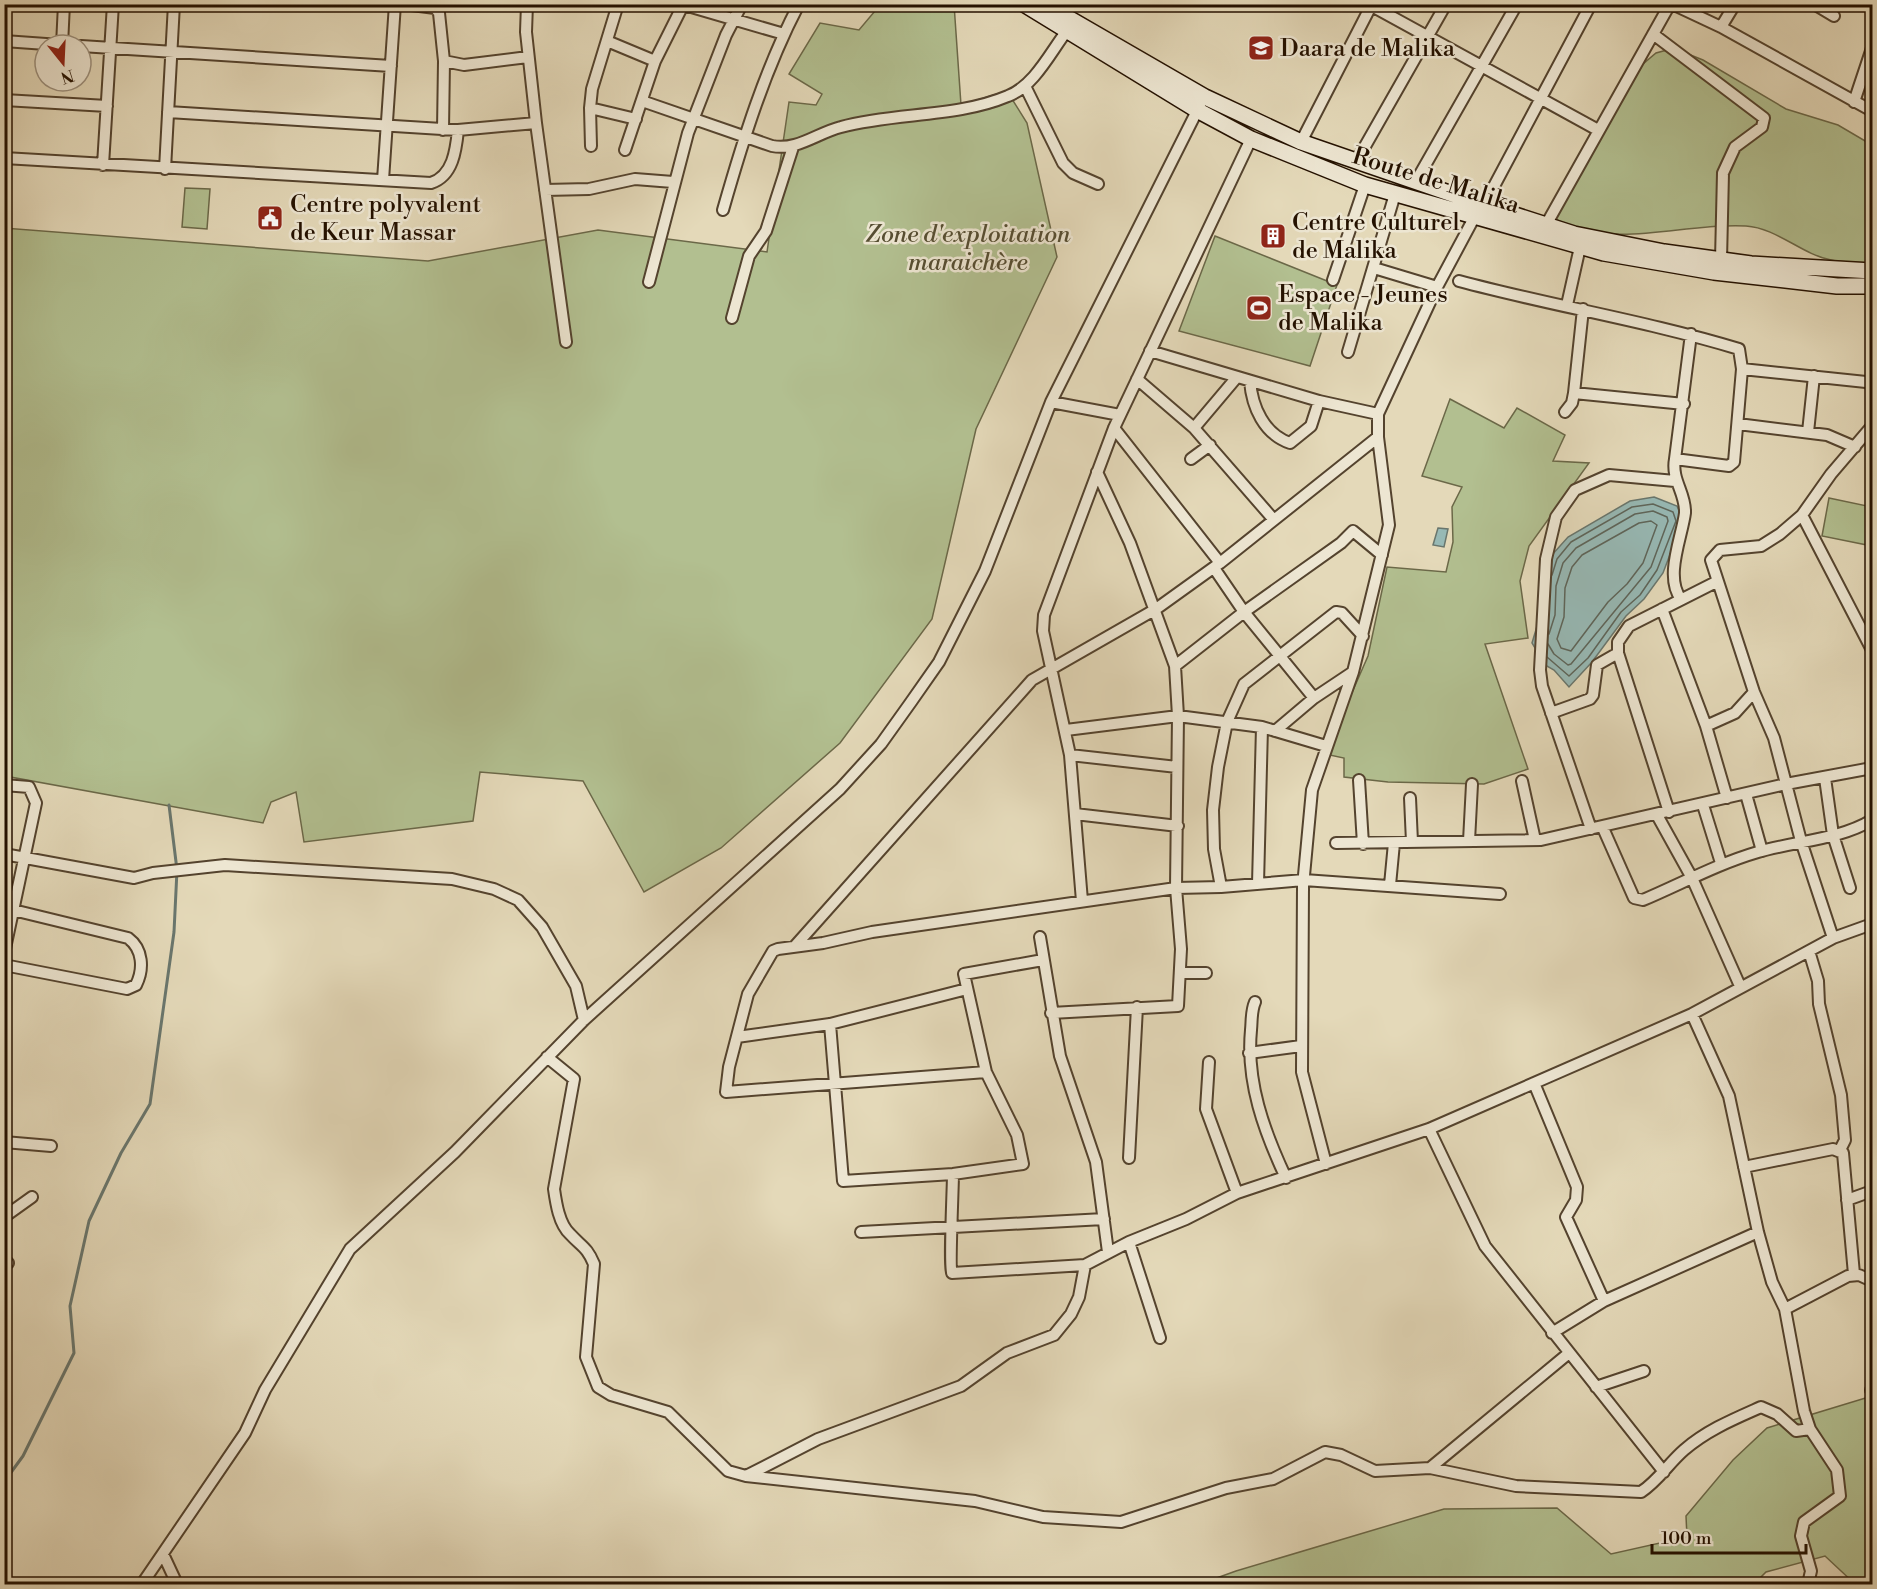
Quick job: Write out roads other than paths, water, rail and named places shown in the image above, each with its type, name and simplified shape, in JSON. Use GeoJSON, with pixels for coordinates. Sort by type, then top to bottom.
{"type":"FeatureCollection","features":[{"type":"Feature","properties":{"kind":"main road","name":"Route de Malika"},"geometry":{"type":"LineString","coordinates":[[1024,4],[1066,32],[1197,110],[1251,139],[1365,185],[1395,194],[1546,225],[1608,242],[1720,260],[1872,270]]}},
{"type":"Feature","properties":{"kind":"main road","name":"Route de Malika"},"geometry":{"type":"LineString","coordinates":[[1044,4],[1062,10],[1205,97],[1301,142],[1580,247],[1714,272],[1838,286],[1872,286]]}},
{"type":"Feature","properties":{"kind":"street"},"geometry":{"type":"LineString","coordinates":[[62,33],[64,4]]}},
{"type":"Feature","properties":{"kind":"street"},"geometry":{"type":"LineString","coordinates":[[103,165],[113,4]]}},
{"type":"Feature","properties":{"kind":"street"},"geometry":{"type":"LineString","coordinates":[[165,169],[174,4]]}},
{"type":"Feature","properties":{"kind":"street"},"geometry":{"type":"LineString","coordinates":[[383,180],[395,4]]}},
{"type":"Feature","properties":{"kind":"street"},"geometry":{"type":"LineString","coordinates":[[404,4],[439,11],[444,61],[443,130]]}},
{"type":"Feature","properties":{"kind":"street"},"geometry":{"type":"LineString","coordinates":[[527,4],[528,57],[566,342]]}},
{"type":"Feature","properties":{"kind":"street"},"geometry":{"type":"LineString","coordinates":[[649,282],[673,182],[693,118],[734,18],[742,4]]}},
{"type":"Feature","properties":{"kind":"street"},"geometry":{"type":"LineString","coordinates":[[723,210],[745,135],[784,34],[799,4]]}},
{"type":"Feature","properties":{"kind":"street"},"geometry":{"type":"LineString","coordinates":[[1356,162],[1446,4]]}},
{"type":"Feature","properties":{"kind":"street"},"geometry":{"type":"LineString","coordinates":[[1415,183],[1517,4]]}},
{"type":"Feature","properties":{"kind":"street"},"geometry":{"type":"LineString","coordinates":[[1326,1164],[1302,1072],[1304,880],[1312,790],[1353,672],[1389,525],[1378,437],[1378,414],[1437,287],[1591,4]]}},
{"type":"Feature","properties":{"kind":"street"},"geometry":{"type":"LineString","coordinates":[[1546,225],[1598,129],[1671,4],[1721,27],[1872,111]]}},
{"type":"Feature","properties":{"kind":"street"},"geometry":{"type":"LineString","coordinates":[[1721,27],[1735,4]]}},
{"type":"Feature","properties":{"kind":"street"},"geometry":{"type":"LineString","coordinates":[[1814,4],[1834,16]]}},
{"type":"Feature","properties":{"kind":"street"},"geometry":{"type":"LineString","coordinates":[[625,150],[655,61],[682,5],[784,34]]}},
{"type":"Feature","properties":{"kind":"street"},"geometry":{"type":"LineString","coordinates":[[1301,142],[1372,5],[1598,129]]}},
{"type":"Feature","properties":{"kind":"street"},"geometry":{"type":"LineString","coordinates":[[591,146],[592,89],[617,6]]}},
{"type":"Feature","properties":{"kind":"street"},"geometry":{"type":"LineString","coordinates":[[642,102],[772,146],[793,147],[832,129],[854,123],[968,107],[1009,96],[1025,86],[1066,32]]}},
{"type":"Feature","properties":{"kind":"street"},"geometry":{"type":"LineString","coordinates":[[1653,34],[1764,118],[1762,127],[1735,147],[1723,173],[1720,260]]}},
{"type":"Feature","properties":{"kind":"street"},"geometry":{"type":"LineString","coordinates":[[4,41],[33,43]]}},
{"type":"Feature","properties":{"kind":"street"},"geometry":{"type":"LineString","coordinates":[[607,41],[655,61]]}},
{"type":"Feature","properties":{"kind":"street"},"geometry":{"type":"LineString","coordinates":[[93,47],[391,66]]}},
{"type":"Feature","properties":{"kind":"street"},"geometry":{"type":"LineString","coordinates":[[1854,102],[1872,48]]}},
{"type":"Feature","properties":{"kind":"street"},"geometry":{"type":"LineString","coordinates":[[444,61],[464,64],[528,57]]}},
{"type":"Feature","properties":{"kind":"street"},"geometry":{"type":"LineString","coordinates":[[1025,86],[1063,164],[1072,173],[1098,184]]}},
{"type":"Feature","properties":{"kind":"street"},"geometry":{"type":"LineString","coordinates":[[142,1584],[245,1433],[265,1390],[350,1249],[455,1152],[584,1020],[840,789],[881,744],[939,662],[985,571],[1051,402],[1205,97]]}},
{"type":"Feature","properties":{"kind":"street"},"geometry":{"type":"LineString","coordinates":[[4,100],[107,106]]}},
{"type":"Feature","properties":{"kind":"street"},"geometry":{"type":"LineString","coordinates":[[590,108],[636,119]]}},
{"type":"Feature","properties":{"kind":"street"},"geometry":{"type":"LineString","coordinates":[[168,111],[386,124],[443,130],[536,123]]}},
{"type":"Feature","properties":{"kind":"street"},"geometry":{"type":"LineString","coordinates":[[4,158],[431,183],[438,181],[455,157],[458,130]]}},
{"type":"Feature","properties":{"kind":"street"},"geometry":{"type":"LineString","coordinates":[[1082,901],[1071,755],[1042,631],[1044,615],[1114,428],[1251,139]]}},
{"type":"Feature","properties":{"kind":"street"},"geometry":{"type":"LineString","coordinates":[[732,318],[749,256],[766,231],[793,147]]}},
{"type":"Feature","properties":{"kind":"street"},"geometry":{"type":"LineString","coordinates":[[545,190],[589,189],[635,179],[673,182]]}},
{"type":"Feature","properties":{"kind":"street"},"geometry":{"type":"LineString","coordinates":[[1333,280],[1365,185]]}},
{"type":"Feature","properties":{"kind":"street"},"geometry":{"type":"LineString","coordinates":[[1348,352],[1395,194]]}},
{"type":"Feature","properties":{"kind":"street"},"geometry":{"type":"LineString","coordinates":[[1568,305],[1580,247]]}},
{"type":"Feature","properties":{"kind":"street"},"geometry":{"type":"LineString","coordinates":[[1374,268],[1437,287]]}},
{"type":"Feature","properties":{"kind":"street"},"geometry":{"type":"LineString","coordinates":[[1459,281],[1525,298],[1568,305],[1691,334],[1739,350],[1742,369],[1734,462],[1729,466],[1675,459]]}},
{"type":"Feature","properties":{"kind":"street"},"geometry":{"type":"LineString","coordinates":[[1565,412],[1572,403],[1574,393],[1583,309]]}},
{"type":"Feature","properties":{"kind":"street"},"geometry":{"type":"LineString","coordinates":[[1681,599],[1677,594],[1675,575],[1685,510],[1681,490],[1675,481],[1673,471],[1684,404],[1691,334]]}},
{"type":"Feature","properties":{"kind":"street"},"geometry":{"type":"LineString","coordinates":[[1150,351],[1319,401],[1378,414]]}},
{"type":"Feature","properties":{"kind":"street"},"geometry":{"type":"LineString","coordinates":[[1742,369],[1866,382],[1872,385]]}},
{"type":"Feature","properties":{"kind":"street"},"geometry":{"type":"LineString","coordinates":[[1808,432],[1814,376]]}},
{"type":"Feature","properties":{"kind":"street"},"geometry":{"type":"LineString","coordinates":[[1194,428],[1237,377]]}},
{"type":"Feature","properties":{"kind":"street"},"geometry":{"type":"LineString","coordinates":[[1137,379],[1194,428],[1274,520]]}},
{"type":"Feature","properties":{"kind":"street"},"geometry":{"type":"LineString","coordinates":[[1250,381],[1252,402],[1263,422],[1280,439],[1290,443],[1311,426],[1319,401]]}},
{"type":"Feature","properties":{"kind":"street"},"geometry":{"type":"LineString","coordinates":[[1574,393],[1684,404]]}},
{"type":"Feature","properties":{"kind":"street"},"geometry":{"type":"LineString","coordinates":[[1051,402],[1120,415]]}},
{"type":"Feature","properties":{"kind":"street"},"geometry":{"type":"LineString","coordinates":[[1738,424],[1827,435],[1855,447]]}},
{"type":"Feature","properties":{"kind":"street"},"geometry":{"type":"LineString","coordinates":[[1833,939],[1801,841],[1774,738],[1754,693],[1716,582],[1711,560],[1720,550],[1761,546],[1802,515],[1872,426]]}},
{"type":"Feature","properties":{"kind":"street"},"geometry":{"type":"LineString","coordinates":[[1114,428],[1217,566],[1244,612],[1314,698]]}},
{"type":"Feature","properties":{"kind":"street"},"geometry":{"type":"LineString","coordinates":[[795,946],[1013,697],[1032,680],[1051,667],[1156,609],[1217,566],[1378,437]]}},
{"type":"Feature","properties":{"kind":"street"},"geometry":{"type":"LineString","coordinates":[[1191,459],[1210,445]]}},
{"type":"Feature","properties":{"kind":"street"},"geometry":{"type":"LineString","coordinates":[[1051,1013],[1178,1006],[1181,974],[1176,888],[1178,716],[1175,666],[1130,543],[1097,472]]}},
{"type":"Feature","properties":{"kind":"street"},"geometry":{"type":"LineString","coordinates":[[1675,481],[1609,475],[1575,490],[1556,517],[1545,559],[1540,670],[1542,686],[1597,828],[1634,898],[1643,900],[1721,863],[1801,841],[1833,836],[1860,827],[1872,820]]}},
{"type":"Feature","properties":{"kind":"street"},"geometry":{"type":"LineString","coordinates":[[1802,515],[1872,650]]}},
{"type":"Feature","properties":{"kind":"street"},"geometry":{"type":"LineString","coordinates":[[1175,666],[1244,612],[1331,551],[1353,531],[1382,555]]}},
{"type":"Feature","properties":{"kind":"street"},"geometry":{"type":"LineString","coordinates":[[1716,582],[1629,626],[1618,642],[1618,653],[1663,814],[1740,987]]}},
{"type":"Feature","properties":{"kind":"street"},"geometry":{"type":"LineString","coordinates":[[1662,609],[1706,726],[1728,798]]}},
{"type":"Feature","properties":{"kind":"street"},"geometry":{"type":"LineString","coordinates":[[1221,887],[1212,830],[1218,767],[1227,722],[1244,684],[1336,612],[1342,613],[1363,636]]}},
{"type":"Feature","properties":{"kind":"street"},"geometry":{"type":"LineString","coordinates":[[1551,713],[1590,699],[1597,665],[1618,653]]}},
{"type":"Feature","properties":{"kind":"street"},"geometry":{"type":"LineString","coordinates":[[1275,731],[1314,698],[1353,672]]}},
{"type":"Feature","properties":{"kind":"street"},"geometry":{"type":"LineString","coordinates":[[1706,726],[1735,713],[1754,693]]}},
{"type":"Feature","properties":{"kind":"street"},"geometry":{"type":"LineString","coordinates":[[1066,730],[1178,716],[1262,727],[1326,746]]}},
{"type":"Feature","properties":{"kind":"street"},"geometry":{"type":"LineString","coordinates":[[1258,884],[1262,727]]}},
{"type":"Feature","properties":{"kind":"street"},"geometry":{"type":"LineString","coordinates":[[1071,755],[1177,767]]}},
{"type":"Feature","properties":{"kind":"street"},"geometry":{"type":"LineString","coordinates":[[1336,843],[1535,840],[1663,814],[1786,784],[1872,768]]}},
{"type":"Feature","properties":{"kind":"street"},"geometry":{"type":"LineString","coordinates":[[1825,778],[1833,836],[1850,888]]}},
{"type":"Feature","properties":{"kind":"street"},"geometry":{"type":"LineString","coordinates":[[1359,780],[1362,844]]}},
{"type":"Feature","properties":{"kind":"street"},"geometry":{"type":"LineString","coordinates":[[1522,781],[1535,840]]}},
{"type":"Feature","properties":{"kind":"street"},"geometry":{"type":"LineString","coordinates":[[1469,841],[1472,784]]}},
{"type":"Feature","properties":{"kind":"street"},"geometry":{"type":"LineString","coordinates":[[4,785],[29,787],[36,803],[4,953]]}},
{"type":"Feature","properties":{"kind":"street"},"geometry":{"type":"LineString","coordinates":[[1746,794],[1762,851]]}},
{"type":"Feature","properties":{"kind":"street"},"geometry":{"type":"LineString","coordinates":[[1410,798],[1412,843]]}},
{"type":"Feature","properties":{"kind":"street"},"geometry":{"type":"LineString","coordinates":[[1703,805],[1721,863]]}},
{"type":"Feature","properties":{"kind":"street"},"geometry":{"type":"LineString","coordinates":[[1075,814],[1178,826]]}},
{"type":"Feature","properties":{"kind":"street"},"geometry":{"type":"LineString","coordinates":[[1389,885],[1394,843]]}},
{"type":"Feature","properties":{"kind":"street"},"geometry":{"type":"LineString","coordinates":[[4,854],[134,878],[153,873],[225,865],[452,879],[494,888],[518,900],[542,927],[576,986],[584,1020]]}},
{"type":"Feature","properties":{"kind":"street"},"geometry":{"type":"LineString","coordinates":[[986,1072],[726,1092],[748,994],[773,951],[1176,888],[1221,887],[1304,880],[1500,894]]}},
{"type":"Feature","properties":{"kind":"street"},"geometry":{"type":"LineString","coordinates":[[4,965],[127,989],[136,985],[142,963],[137,948],[128,938],[13,910]]}},
{"type":"Feature","properties":{"kind":"street"},"geometry":{"type":"LineString","coordinates":[[953,1174],[953,1229],[949,1265],[953,1274],[1085,1265],[1128,1242],[1186,1219],[1238,1193],[1429,1130],[1692,1014],[1833,939],[1872,924]]}},
{"type":"Feature","properties":{"kind":"street"},"geometry":{"type":"LineString","coordinates":[[1040,937],[1051,1013],[1066,1078],[1096,1162],[1108,1252]]}},
{"type":"Feature","properties":{"kind":"street"},"geometry":{"type":"LineString","coordinates":[[1809,951],[1841,1095],[1845,1140],[1839,1150]]}},
{"type":"Feature","properties":{"kind":"street"},"geometry":{"type":"LineString","coordinates":[[830,1024],[843,1181],[953,1174],[1023,1164],[1017,1135],[986,1072],[964,974],[1043,960]]}},
{"type":"Feature","properties":{"kind":"street"},"geometry":{"type":"LineString","coordinates":[[1181,974],[1206,973]]}},
{"type":"Feature","properties":{"kind":"street"},"geometry":{"type":"LineString","coordinates":[[737,1037],[830,1024],[967,989]]}},
{"type":"Feature","properties":{"kind":"street"},"geometry":{"type":"LineString","coordinates":[[1255,1002],[1249,1053],[1262,1121],[1286,1178]]}},
{"type":"Feature","properties":{"kind":"street"},"geometry":{"type":"LineString","coordinates":[[1129,1158],[1137,1007]]}},
{"type":"Feature","properties":{"kind":"street"},"geometry":{"type":"LineString","coordinates":[[1692,1014],[1729,1096],[1758,1232],[1772,1282],[1785,1309],[1804,1411],[1810,1429],[1837,1470],[1840,1496],[1804,1522],[1801,1536],[1811,1570],[1808,1584]]}},
{"type":"Feature","properties":{"kind":"street"},"geometry":{"type":"LineString","coordinates":[[1249,1053],[1301,1046]]}},
{"type":"Feature","properties":{"kind":"street"},"geometry":{"type":"LineString","coordinates":[[548,1057],[574,1079],[554,1189],[557,1207],[568,1233],[589,1250],[594,1264],[594,1291],[586,1330],[586,1357],[593,1378],[598,1386],[611,1395],[668,1412],[728,1470],[746,1476],[975,1501],[1043,1517],[1121,1522],[1226,1488],[1273,1479],[1325,1452],[1341,1455],[1376,1471],[1395,1472],[1430,1468],[1516,1486],[1641,1492],[1655,1483],[1685,1449],[1715,1428],[1761,1407],[1778,1414],[1796,1431],[1810,1429]]}},
{"type":"Feature","properties":{"kind":"street"},"geometry":{"type":"LineString","coordinates":[[1209,1062],[1206,1110],[1238,1193]]}},
{"type":"Feature","properties":{"kind":"street"},"geometry":{"type":"LineString","coordinates":[[1534,1083],[1577,1187],[1576,1200],[1566,1217],[1604,1301]]}},
{"type":"Feature","properties":{"kind":"street"},"geometry":{"type":"LineString","coordinates":[[1429,1130],[1485,1246],[1664,1472]]}},
{"type":"Feature","properties":{"kind":"street"},"geometry":{"type":"LineString","coordinates":[[4,1142],[51,1146]]}},
{"type":"Feature","properties":{"kind":"street"},"geometry":{"type":"LineString","coordinates":[[1744,1167],[1833,1149],[1843,1153],[1854,1274]]}},
{"type":"Feature","properties":{"kind":"street"},"geometry":{"type":"LineString","coordinates":[[1847,1200],[1872,1191]]}},
{"type":"Feature","properties":{"kind":"street"},"geometry":{"type":"LineString","coordinates":[[4,1217],[32,1197]]}},
{"type":"Feature","properties":{"kind":"street"},"geometry":{"type":"LineString","coordinates":[[861,1232],[953,1229],[1104,1219]]}},
{"type":"Feature","properties":{"kind":"street"},"geometry":{"type":"LineString","coordinates":[[1552,1333],[1604,1301],[1758,1232]]}},
{"type":"Feature","properties":{"kind":"street"},"geometry":{"type":"LineString","coordinates":[[1128,1242],[1160,1338]]}},
{"type":"Feature","properties":{"kind":"street"},"geometry":{"type":"LineString","coordinates":[[746,1476],[818,1439],[961,1386],[1007,1353],[1054,1335],[1071,1314],[1078,1297],[1085,1265]]}},
{"type":"Feature","properties":{"kind":"street"},"geometry":{"type":"LineString","coordinates":[[1785,1309],[1842,1278],[1854,1274],[1872,1281]]}},
{"type":"Feature","properties":{"kind":"street"},"geometry":{"type":"LineString","coordinates":[[1430,1468],[1569,1353]]}},
{"type":"Feature","properties":{"kind":"street"},"geometry":{"type":"LineString","coordinates":[[1596,1387],[1644,1371]]}},
{"type":"Feature","properties":{"kind":"street"},"geometry":{"type":"LineString","coordinates":[[163,1554],[177,1584]]}},
{"type":"Feature","properties":{"kind":"water"},"geometry":{"type":"Polygon","coordinates":[[[1654,497],[1677,506],[1683,520],[1663,573],[1644,599],[1626,616],[1592,662],[1569,687],[1554,670],[1545,665],[1532,643],[1541,613],[1551,556],[1568,537],[1630,501],[1654,497]]]}},
{"type":"Feature","properties":{"kind":"water"},"geometry":{"type":"Polygon","coordinates":[[[1438,528],[1448,529],[1444,547],[1433,545],[1438,528]]]}},
{"type":"Feature","properties":{"kind":"waterway"},"geometry":{"type":"LineString","coordinates":[[4,1482],[23,1456],[74,1353],[70,1306],[89,1221],[121,1153],[150,1104],[174,932],[177,870],[169,805]]}},
{"type":"Feature","properties":{"kind":"place","name":"Daara de Malika"},"geometry":{"type":"Point","coordinates":[1261,48]}},
{"type":"Feature","properties":{"kind":"place","name":"Centre polyvalent de Keur Massar"},"geometry":{"type":"Point","coordinates":[270,218]}},
{"type":"Feature","properties":{"kind":"place","name":"Centre Culturel de Malika"},"geometry":{"type":"Point","coordinates":[1273,236]}},
{"type":"Feature","properties":{"kind":"place","name":"Espace - Jeunes de Malika"},"geometry":{"type":"Point","coordinates":[1259,308]}},
{"type":"Feature","properties":{"kind":"park label","name":"Zone d'exploitation maraichère"},"geometry":{"type":"Point","coordinates":[968,248]}}]}
